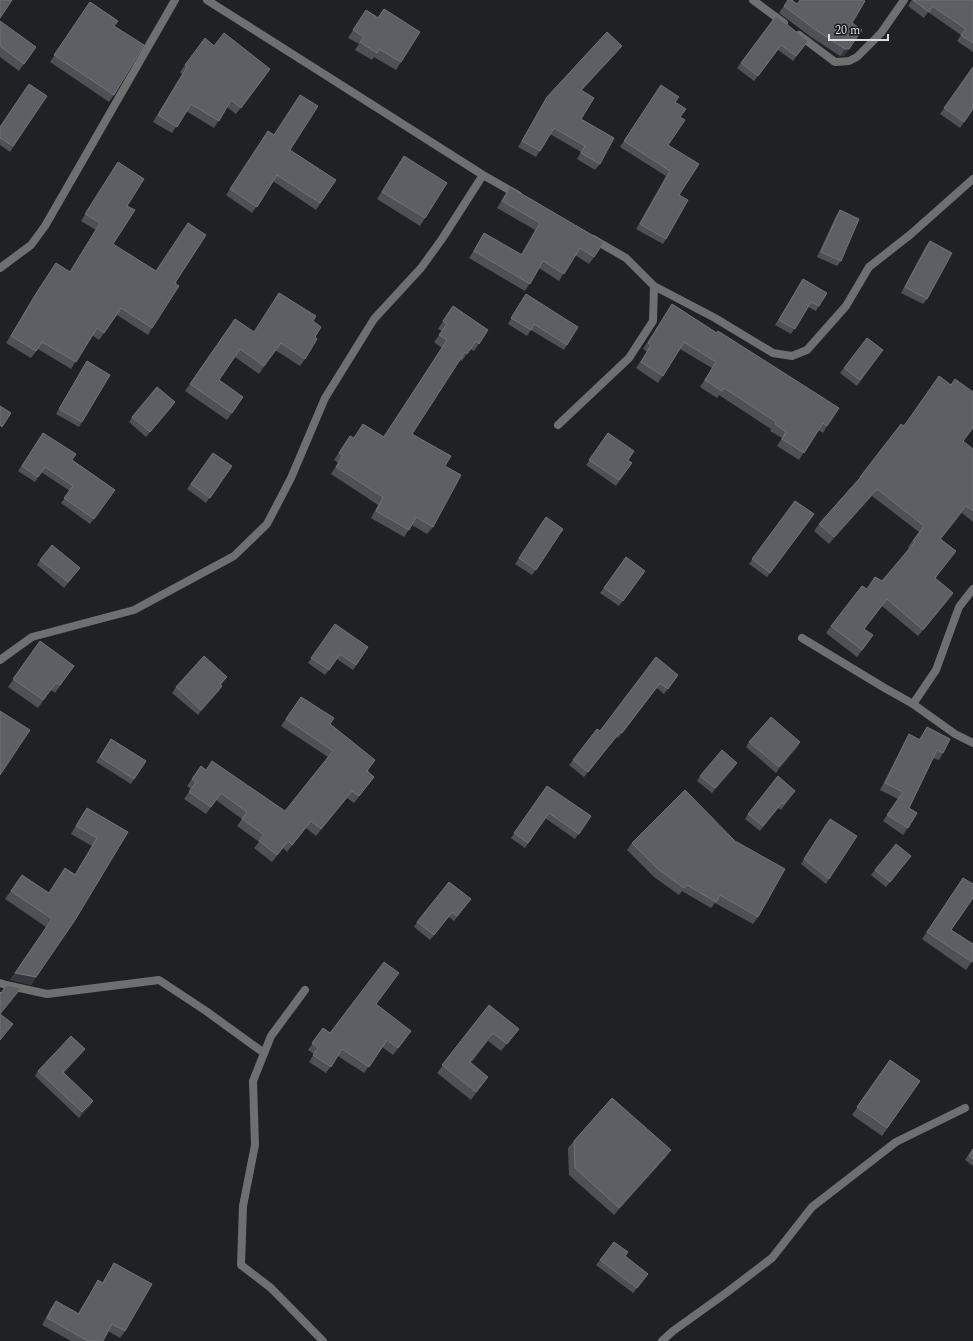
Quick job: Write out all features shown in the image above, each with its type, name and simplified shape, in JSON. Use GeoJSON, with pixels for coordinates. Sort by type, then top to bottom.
{"type":"FeatureCollection","features":[{"type":"Feature","properties":{"kind":"street"},"geometry":{"type":"LineString","coordinates":[[0,268],[31,245],[45,226],[175,0]]}},
{"type":"Feature","properties":{"kind":"street"},"geometry":{"type":"LineString","coordinates":[[207,0],[483,175],[524,199]]}},
{"type":"Feature","properties":{"kind":"street"},"geometry":{"type":"LineString","coordinates":[[753,0],[835,62],[849,61],[857,57],[881,32],[904,0]]}},
{"type":"Feature","properties":{"kind":"street"},"geometry":{"type":"LineString","coordinates":[[0,660],[32,637],[134,610],[234,556],[267,524],[291,478],[324,398],[374,319],[421,268],[442,239],[483,175]]}},
{"type":"Feature","properties":{"kind":"street"},"geometry":{"type":"LineString","coordinates":[[585,234],[626,258],[654,286],[715,318],[773,353],[792,356],[807,350],[846,306],[869,267],[910,234],[973,179]]}},
{"type":"Feature","properties":{"kind":"street"},"geometry":{"type":"LineString","coordinates":[[558,425],[629,358],[653,321],[654,286]]}},
{"type":"Feature","properties":{"kind":"street"},"geometry":{"type":"LineString","coordinates":[[913,704],[936,670],[959,607],[973,589]]}},
{"type":"Feature","properties":{"kind":"street"},"geometry":{"type":"LineString","coordinates":[[802,638],[913,704],[954,734],[973,743]]}},
{"type":"Feature","properties":{"kind":"street"},"geometry":{"type":"LineString","coordinates":[[0,982],[6,985],[46,994],[159,980],[206,1011],[264,1053]]}},
{"type":"Feature","properties":{"kind":"street"},"geometry":{"type":"LineString","coordinates":[[305,990],[271,1036],[253,1081],[255,1145],[244,1206],[241,1265],[271,1288],[323,1341]]}},
{"type":"Feature","properties":{"kind":"street"},"geometry":{"type":"LineString","coordinates":[[662,1341],[673,1331],[772,1258],[812,1206],[896,1142],[964,1108]]}},
{"type":"Feature","properties":{"kind":"building"},"geometry":{"type":"Polygon","coordinates":[[[0,0],[12,0],[0,18],[0,0]]]}},
{"type":"Feature","properties":{"kind":"building"},"geometry":{"type":"Polygon","coordinates":[[[788,0],[792,0],[797,4],[800,0],[863,0],[865,1],[852,23],[862,30],[849,49],[845,49],[784,6],[788,0]]]}},
{"type":"Feature","properties":{"kind":"building"},"geometry":{"type":"Polygon","coordinates":[[[913,0],[973,0],[973,43],[961,35],[966,29],[932,6],[929,12],[913,0]]]}},
{"type":"Feature","properties":{"kind":"building"},"geometry":{"type":"Polygon","coordinates":[[[90,2],[118,21],[114,26],[144,45],[114,95],[54,55],[90,2]]]}},
{"type":"Feature","properties":{"kind":"building"},"geometry":{"type":"Polygon","coordinates":[[[384,9],[420,32],[401,62],[379,49],[377,53],[360,42],[364,37],[353,30],[366,10],[378,18],[384,9]]]}},
{"type":"Feature","properties":{"kind":"building"},"geometry":{"type":"Polygon","coordinates":[[[776,16],[808,41],[796,56],[781,45],[758,76],[741,63],[776,16]]]}},
{"type":"Feature","properties":{"kind":"building"},"geometry":{"type":"Polygon","coordinates":[[[0,21],[36,47],[24,64],[0,46],[0,21]]]}},
{"type":"Feature","properties":{"kind":"building"},"geometry":{"type":"Polygon","coordinates":[[[607,32],[622,46],[581,90],[594,98],[581,119],[614,138],[600,164],[581,153],[585,146],[554,128],[540,151],[522,141],[547,97],[607,32]]]}},
{"type":"Feature","properties":{"kind":"building"},"geometry":{"type":"Polygon","coordinates":[[[224,33],[270,69],[241,108],[231,100],[219,121],[191,104],[177,127],[158,115],[187,67],[185,65],[205,38],[214,46],[224,33]]]}},
{"type":"Feature","properties":{"kind":"building"},"geometry":{"type":"Polygon","coordinates":[[[973,67],[973,109],[964,122],[944,108],[973,67]]]}},
{"type":"Feature","properties":{"kind":"building"},"geometry":{"type":"Polygon","coordinates":[[[29,84],[47,96],[13,146],[0,138],[0,127],[29,84]]]}},
{"type":"Feature","properties":{"kind":"building"},"geometry":{"type":"Polygon","coordinates":[[[661,85],[679,97],[675,102],[686,109],[680,117],[685,120],[668,145],[699,164],[679,195],[688,200],[666,239],[640,224],[670,171],[624,141],[661,85]]]}},
{"type":"Feature","properties":{"kind":"building"},"geometry":{"type":"Polygon","coordinates":[[[300,95],[318,106],[290,150],[336,180],[320,203],[277,175],[257,207],[230,189],[268,131],[274,135],[300,95]]]}},
{"type":"Feature","properties":{"kind":"building"},"geometry":{"type":"Polygon","coordinates":[[[404,156],[447,183],[425,218],[382,192],[404,156]]]}},
{"type":"Feature","properties":{"kind":"building"},"geometry":{"type":"Polygon","coordinates":[[[118,162],[144,179],[127,206],[135,210],[113,244],[156,271],[188,223],[206,235],[175,283],[179,286],[152,328],[121,308],[104,333],[97,328],[76,362],[42,342],[36,351],[11,336],[56,263],[70,272],[100,223],[85,214],[118,162]]]}},
{"type":"Feature","properties":{"kind":"building"},"geometry":{"type":"Polygon","coordinates":[[[510,187],[604,242],[594,257],[580,248],[564,274],[543,261],[530,284],[474,251],[484,233],[522,255],[540,223],[502,201],[510,187]]]}},
{"type":"Feature","properties":{"kind":"building"},"geometry":{"type":"Polygon","coordinates":[[[840,210],[859,219],[841,261],[821,252],[840,210]]]}},
{"type":"Feature","properties":{"kind":"building"},"geometry":{"type":"Polygon","coordinates":[[[930,241],[952,253],[927,299],[905,287],[930,241]]]}},
{"type":"Feature","properties":{"kind":"building"},"geometry":{"type":"Polygon","coordinates":[[[803,279],[827,293],[819,306],[811,302],[795,329],[779,320],[803,279]]]}},
{"type":"Feature","properties":{"kind":"building"},"geometry":{"type":"Polygon","coordinates":[[[279,293],[316,316],[313,321],[321,327],[315,337],[317,339],[305,359],[281,343],[264,366],[240,349],[219,380],[243,397],[232,413],[190,384],[235,319],[254,332],[279,293]]]}},
{"type":"Feature","properties":{"kind":"building"},"geometry":{"type":"Polygon","coordinates":[[[526,294],[578,327],[567,345],[534,324],[531,330],[511,318],[526,294]]]}},
{"type":"Feature","properties":{"kind":"building"},"geometry":{"type":"Polygon","coordinates":[[[672,304],[717,333],[718,331],[839,408],[827,426],[823,423],[804,453],[782,439],[786,432],[775,424],[776,422],[724,388],[722,391],[705,380],[716,362],[684,342],[663,376],[641,362],[651,345],[648,343],[672,304]]]}},
{"type":"Feature","properties":{"kind":"building"},"geometry":{"type":"Polygon","coordinates":[[[453,306],[488,330],[479,344],[476,341],[467,354],[465,352],[412,434],[451,456],[445,466],[461,475],[433,527],[416,517],[409,530],[376,511],[383,497],[336,467],[343,455],[339,453],[350,436],[354,438],[363,424],[384,437],[447,340],[439,335],[447,324],[443,321],[453,306]]]}},
{"type":"Feature","properties":{"kind":"building"},"geometry":{"type":"Polygon","coordinates":[[[867,338],[883,350],[860,380],[844,368],[867,338]]]}},
{"type":"Feature","properties":{"kind":"building"},"geometry":{"type":"Polygon","coordinates":[[[87,361],[110,375],[82,422],[59,409],[87,361]]]}},
{"type":"Feature","properties":{"kind":"building"},"geometry":{"type":"Polygon","coordinates":[[[939,376],[951,385],[955,379],[973,392],[973,428],[963,441],[973,449],[973,511],[966,506],[940,539],[956,551],[935,578],[953,593],[923,630],[887,599],[864,629],[873,635],[862,650],[831,626],[862,586],[867,589],[875,577],[882,581],[915,542],[913,541],[924,526],[877,489],[834,537],[819,524],[861,477],[901,424],[904,426],[939,376]]]}},
{"type":"Feature","properties":{"kind":"building"},"geometry":{"type":"Polygon","coordinates":[[[157,387],[175,402],[150,432],[132,417],[157,387]]]}},
{"type":"Feature","properties":{"kind":"building"},"geometry":{"type":"Polygon","coordinates":[[[0,406],[11,413],[2,427],[0,425],[0,406]]]}},
{"type":"Feature","properties":{"kind":"building"},"geometry":{"type":"Polygon","coordinates":[[[43,433],[76,454],[72,460],[115,490],[94,519],[64,498],[73,486],[45,467],[38,477],[22,466],[43,433]]]}},
{"type":"Feature","properties":{"kind":"building"},"geometry":{"type":"Polygon","coordinates":[[[608,433],[634,451],[628,460],[632,463],[619,480],[589,460],[608,433]]]}},
{"type":"Feature","properties":{"kind":"building"},"geometry":{"type":"Polygon","coordinates":[[[213,453],[232,466],[210,498],[191,484],[213,453]]]}},
{"type":"Feature","properties":{"kind":"building"},"geometry":{"type":"Polygon","coordinates":[[[795,501],[814,514],[770,573],[752,559],[795,501]]]}},
{"type":"Feature","properties":{"kind":"building"},"geometry":{"type":"Polygon","coordinates":[[[546,517],[563,529],[536,570],[519,558],[546,517]]]}},
{"type":"Feature","properties":{"kind":"building"},"geometry":{"type":"Polygon","coordinates":[[[52,545],[80,568],[68,582],[40,560],[52,545]]]}},
{"type":"Feature","properties":{"kind":"building"},"geometry":{"type":"Polygon","coordinates":[[[626,557],[645,571],[623,601],[604,588],[626,557]]]}},
{"type":"Feature","properties":{"kind":"building"},"geometry":{"type":"Polygon","coordinates":[[[335,624],[368,647],[356,665],[340,654],[329,670],[311,658],[335,624]]]}},
{"type":"Feature","properties":{"kind":"building"},"geometry":{"type":"Polygon","coordinates":[[[40,641],[74,666],[60,685],[56,683],[43,700],[13,679],[40,641]]]}},
{"type":"Feature","properties":{"kind":"building"},"geometry":{"type":"Polygon","coordinates":[[[204,656],[227,677],[220,684],[222,686],[201,710],[176,687],[204,656]]]}},
{"type":"Feature","properties":{"kind":"building"},"geometry":{"type":"Polygon","coordinates":[[[656,657],[678,675],[668,689],[660,683],[622,733],[620,732],[588,772],[573,760],[597,729],[600,731],[656,657]]]}},
{"type":"Feature","properties":{"kind":"building"},"geometry":{"type":"Polygon","coordinates":[[[301,697],[334,718],[330,724],[375,760],[367,771],[374,777],[359,796],[352,791],[321,829],[311,821],[292,845],[288,841],[277,855],[259,841],[264,835],[242,819],[247,812],[221,793],[211,807],[189,792],[196,782],[192,779],[201,766],[206,770],[212,761],[285,811],[333,751],[286,719],[301,697]]]}},
{"type":"Feature","properties":{"kind":"building"},"geometry":{"type":"Polygon","coordinates":[[[0,711],[30,730],[0,775],[0,711]]]}},
{"type":"Feature","properties":{"kind":"building"},"geometry":{"type":"Polygon","coordinates":[[[771,717],[800,742],[779,767],[749,742],[771,717]]]}},
{"type":"Feature","properties":{"kind":"building"},"geometry":{"type":"Polygon","coordinates":[[[927,727],[950,739],[943,753],[937,750],[909,808],[917,813],[908,828],[887,815],[903,792],[885,783],[909,734],[920,740],[927,727]]]}},
{"type":"Feature","properties":{"kind":"building"},"geometry":{"type":"Polygon","coordinates":[[[111,739],[146,761],[134,779],[100,757],[111,739]]]}},
{"type":"Feature","properties":{"kind":"building"},"geometry":{"type":"Polygon","coordinates":[[[722,750],[737,763],[715,788],[700,776],[722,750]]]}},
{"type":"Feature","properties":{"kind":"building"},"geometry":{"type":"Polygon","coordinates":[[[778,776],[795,791],[784,804],[782,803],[763,826],[748,814],[778,776]]]}},
{"type":"Feature","properties":{"kind":"building"},"geometry":{"type":"Polygon","coordinates":[[[547,786],[591,816],[579,834],[549,813],[528,843],[514,833],[547,786]]]}},
{"type":"Feature","properties":{"kind":"building"},"geometry":{"type":"Polygon","coordinates":[[[685,790],[735,841],[785,869],[758,917],[720,895],[716,902],[687,885],[684,888],[659,870],[632,843],[685,790]]]}},
{"type":"Feature","properties":{"kind":"building"},"geometry":{"type":"Polygon","coordinates":[[[87,808],[128,832],[75,920],[36,977],[15,973],[52,919],[11,891],[22,875],[49,893],[65,868],[75,875],[97,838],[76,826],[87,808]]]}},
{"type":"Feature","properties":{"kind":"building"},"geometry":{"type":"Polygon","coordinates":[[[830,819],[857,836],[829,879],[804,859],[830,819]]]}},
{"type":"Feature","properties":{"kind":"building"},"geometry":{"type":"Polygon","coordinates":[[[896,844],[911,856],[890,882],[875,870],[896,844]]]}},
{"type":"Feature","properties":{"kind":"building"},"geometry":{"type":"Polygon","coordinates":[[[963,878],[973,884],[973,898],[951,930],[973,944],[972,962],[927,932],[963,878]]]}},
{"type":"Feature","properties":{"kind":"building"},"geometry":{"type":"Polygon","coordinates":[[[449,882],[471,899],[457,916],[452,912],[434,935],[417,922],[449,882]]]}},
{"type":"Feature","properties":{"kind":"building"},"geometry":{"type":"Polygon","coordinates":[[[384,962],[399,973],[376,1004],[411,1031],[398,1048],[387,1040],[369,1067],[342,1049],[331,1067],[313,1055],[318,1048],[312,1043],[323,1028],[330,1033],[384,962]]]}},
{"type":"Feature","properties":{"kind":"building"},"geometry":{"type":"Polygon","coordinates":[[[7,985],[21,988],[0,1014],[0,992],[1,993],[7,985]]]}},
{"type":"Feature","properties":{"kind":"building"},"geometry":{"type":"Polygon","coordinates":[[[489,1005],[519,1029],[507,1044],[493,1033],[470,1062],[488,1077],[476,1092],[442,1065],[489,1005]]]}},
{"type":"Feature","properties":{"kind":"building"},"geometry":{"type":"Polygon","coordinates":[[[0,1014],[13,1024],[0,1040],[0,1014]]]}},
{"type":"Feature","properties":{"kind":"building"},"geometry":{"type":"Polygon","coordinates":[[[71,1036],[85,1049],[63,1072],[93,1101],[82,1112],[38,1071],[71,1036]]]}},
{"type":"Feature","properties":{"kind":"building"},"geometry":{"type":"Polygon","coordinates":[[[890,1060],[920,1081],[887,1128],[857,1107],[890,1060]]]}},
{"type":"Feature","properties":{"kind":"building"},"geometry":{"type":"Polygon","coordinates":[[[612,1098],[671,1150],[619,1208],[575,1168],[574,1141],[612,1098]]]}},
{"type":"Feature","properties":{"kind":"building"},"geometry":{"type":"Polygon","coordinates":[[[973,1149],[973,1159],[969,1156],[973,1149]]]}},
{"type":"Feature","properties":{"kind":"building"},"geometry":{"type":"Polygon","coordinates":[[[614,1242],[628,1252],[625,1256],[648,1274],[637,1288],[600,1260],[614,1242]]]}},
{"type":"Feature","properties":{"kind":"building"},"geometry":{"type":"Polygon","coordinates":[[[114,1263],[152,1284],[125,1331],[112,1324],[103,1341],[88,1341],[47,1318],[56,1301],[79,1314],[98,1280],[103,1283],[114,1263]]]}}]}
